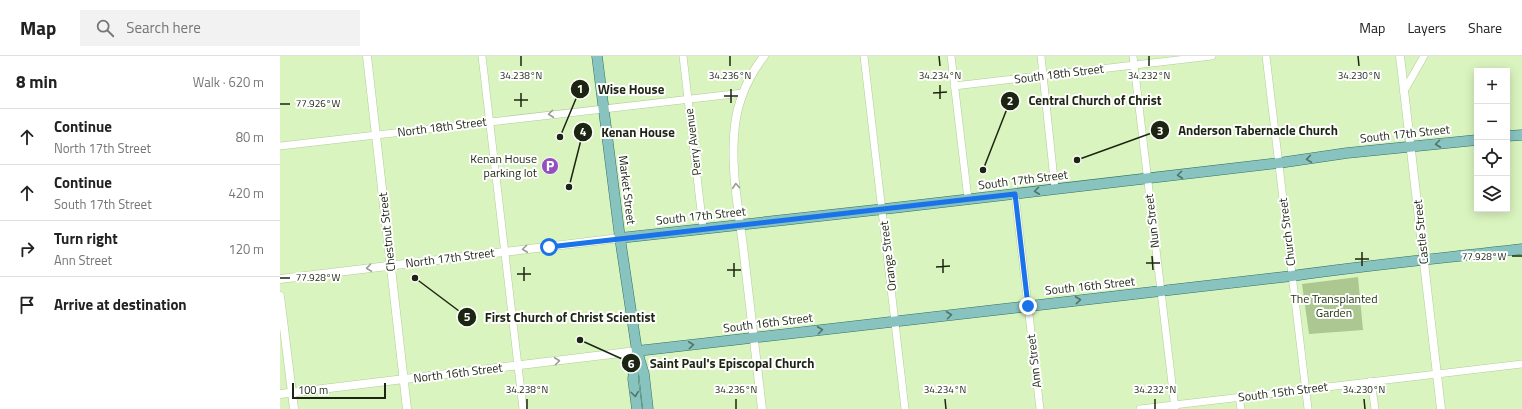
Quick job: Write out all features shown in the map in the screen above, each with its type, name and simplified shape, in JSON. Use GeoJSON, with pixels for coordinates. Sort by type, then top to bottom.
{"type":"FeatureCollection","features":[{"type":"Feature","properties":{"kind":"main road","name":"Market Street"},"geometry":{"type":"LineString","coordinates":[[597,56],[620,238],[637,351],[644,374],[648,409]]}},
{"type":"Feature","properties":{"kind":"main road"},"geometry":{"type":"LineString","coordinates":[[1510,136],[1522,134]]}},
{"type":"Feature","properties":{"kind":"main road","name":"South 17th Street"},"geometry":{"type":"LineString","coordinates":[[620,238],[1015,194],[1279,163],[1347,153],[1411,148],[1474,140]]}},
{"type":"Feature","properties":{"kind":"main road","name":"South 16th Street"},"geometry":{"type":"LineString","coordinates":[[637,351],[1292,276],[1359,266],[1522,249]]}},
{"type":"Feature","properties":{"kind":"main road","name":"Market Street"},"geometry":{"type":"LineString","coordinates":[[637,351],[633,379],[637,409]]}},
{"type":"Feature","properties":{"kind":"street","name":"Chestnut Street"},"geometry":{"type":"LineString","coordinates":[[367,56],[407,409]]}},
{"type":"Feature","properties":{"kind":"street"},"geometry":{"type":"LineString","coordinates":[[482,56],[523,409]]}},
{"type":"Feature","properties":{"kind":"street","name":"Perry Avenue"},"geometry":{"type":"LineString","coordinates":[[683,56],[703,228]]}},
{"type":"Feature","properties":{"kind":"street"},"geometry":{"type":"LineString","coordinates":[[762,409],[740,224],[734,154],[735,126],[743,93],[754,71],[764,56]]}},
{"type":"Feature","properties":{"kind":"street","name":"Orange Street"},"geometry":{"type":"LineString","coordinates":[[864,56],[905,409]]}},
{"type":"Feature","properties":{"kind":"street"},"geometry":{"type":"LineString","coordinates":[[951,56],[968,199]]}},
{"type":"Feature","properties":{"kind":"street"},"geometry":{"type":"LineString","coordinates":[[1040,56],[1055,189]]}},
{"type":"Feature","properties":{"kind":"street","name":"Nun Street"},"geometry":{"type":"LineString","coordinates":[[1133,56],[1175,407]]}},
{"type":"Feature","properties":{"kind":"street","name":"South 18th Street"},"geometry":{"type":"LineString","coordinates":[[954,86],[1212,56]]}},
{"type":"Feature","properties":{"kind":"street","name":"Church Street"},"geometry":{"type":"LineString","coordinates":[[1266,56],[1308,409]]}},
{"type":"Feature","properties":{"kind":"street","name":"Castle Street"},"geometry":{"type":"LineString","coordinates":[[1400,56],[1442,409]]}},
{"type":"Feature","properties":{"kind":"street"},"geometry":{"type":"LineString","coordinates":[[1404,91],[1424,56]]}},
{"type":"Feature","properties":{"kind":"street"},"geometry":{"type":"LineString","coordinates":[[603,108],[743,93]]}},
{"type":"Feature","properties":{"kind":"street","name":"North 18th Street"},"geometry":{"type":"LineString","coordinates":[[280,146],[603,108]]}},
{"type":"Feature","properties":{"kind":"street","name":"Ann Street"},"geometry":{"type":"LineString","coordinates":[[1015,194],[1040,409]]}},
{"type":"Feature","properties":{"kind":"street","name":"North 17th Street"},"geometry":{"type":"LineString","coordinates":[[280,279],[620,238]]}},
{"type":"Feature","properties":{"kind":"street"},"geometry":{"type":"LineString","coordinates":[[280,296],[294,409]]}},
{"type":"Feature","properties":{"kind":"street","name":"North 16th Street"},"geometry":{"type":"LineString","coordinates":[[280,394],[637,351]]}},
{"type":"Feature","properties":{"kind":"street","name":"South 15th Street"},"geometry":{"type":"LineString","coordinates":[[1140,409],[1175,407],[1239,397],[1522,364]]}},
{"type":"Feature","properties":{"kind":"street"},"geometry":{"type":"LineString","coordinates":[[1371,382],[1375,409]]}},
{"type":"Feature","properties":{"kind":"street"},"geometry":{"type":"LineString","coordinates":[[1239,397],[1241,409]]}},
{"type":"Feature","properties":{"kind":"green space","name":"The Transplanted Garden"},"geometry":{"type":"Polygon","coordinates":[[[1358,277],[1363,330],[1309,334],[1302,284],[1358,277]]]}},
{"type":"Feature","properties":{"kind":"place","name":"Wise House"},"geometry":{"type":"Point","coordinates":[560,137]}},
{"type":"Feature","properties":{"kind":"place","name":"Anderson Tabernacle Church"},"geometry":{"type":"Point","coordinates":[1077,160]}},
{"type":"Feature","properties":{"kind":"place","name":"Kenan House parking lot"},"geometry":{"type":"Point","coordinates":[550,166]}},
{"type":"Feature","properties":{"kind":"place","name":"Central Church of Christ"},"geometry":{"type":"Point","coordinates":[983,170]}},
{"type":"Feature","properties":{"kind":"place","name":"Kenan House"},"geometry":{"type":"Point","coordinates":[569,187]}},
{"type":"Feature","properties":{"kind":"place","name":"First Church of Christ Scientist"},"geometry":{"type":"Point","coordinates":[415,278]}},
{"type":"Feature","properties":{"kind":"place","name":"Saint Paul's Episcopal Church"},"geometry":{"type":"Point","coordinates":[580,340]}},
{"type":"Feature","properties":{"kind":"route"},"geometry":{"type":"LineString","coordinates":[[549,247],[1015,194],[1028,306]]}}]}
